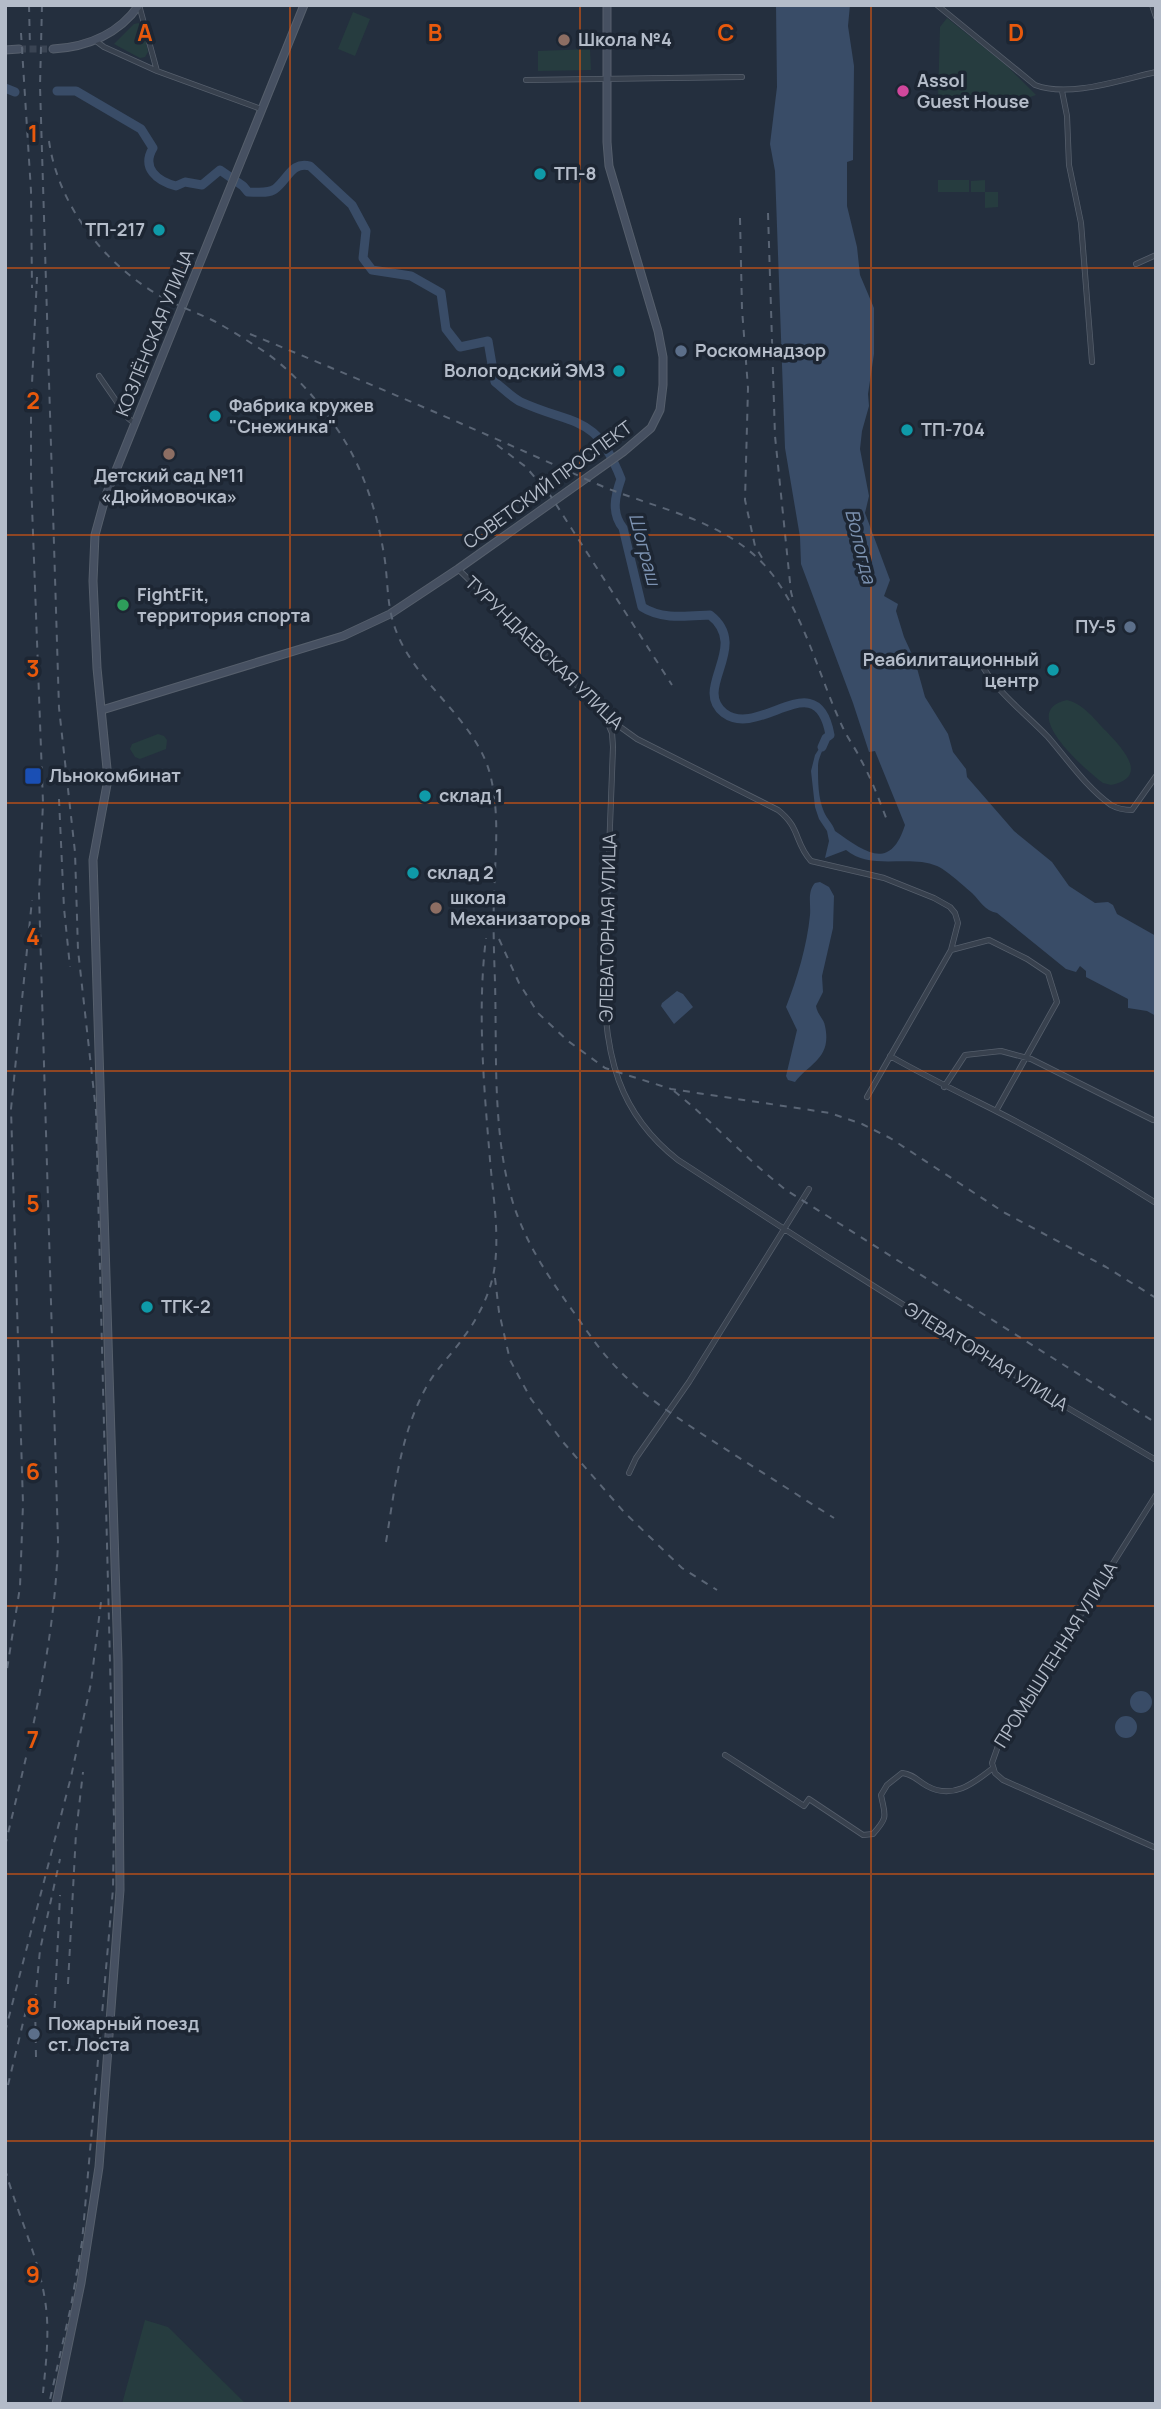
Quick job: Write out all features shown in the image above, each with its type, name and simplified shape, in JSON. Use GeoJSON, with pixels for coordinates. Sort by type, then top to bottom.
{"type":"FeatureCollection","features":[{"type":"Feature","properties":{"kind":"street"},"geometry":{"type":"LineString","coordinates":[[53,48],[73,47],[96,41],[121,24],[139,5]]}},
{"type":"Feature","properties":{"kind":"street"},"geometry":{"type":"LineString","coordinates":[[139,5],[157,71]]}},
{"type":"Feature","properties":{"kind":"street","name":"КОЗЛЁНСКАЯ УЛИЦА"},"geometry":{"type":"LineString","coordinates":[[56,2404],[81,2283],[99,2167],[120,1890],[118,1646],[93,860],[108,779],[105,709],[98,684],[93,581],[95,536],[106,495],[304,5]]}},
{"type":"Feature","properties":{"kind":"street","name":"СОВЕТСКИЙ ПРОСПЕКТ"},"geometry":{"type":"LineString","coordinates":[[105,709],[335,639],[390,614],[623,452],[645,435],[656,421],[662,397],[663,357],[612,178],[607,142],[607,5]]}},
{"type":"Feature","properties":{"kind":"street"},"geometry":{"type":"LineString","coordinates":[[937,5],[1035,85],[1062,91],[1156,72]]}},
{"type":"Feature","properties":{"kind":"street"},"geometry":{"type":"LineString","coordinates":[[1152,5],[1156,17]]}},
{"type":"Feature","properties":{"kind":"street"},"geometry":{"type":"LineString","coordinates":[[96,41],[157,71],[261,109]]}},
{"type":"Feature","properties":{"kind":"street"},"geometry":{"type":"LineString","coordinates":[[6,50],[19,49]]}},
{"type":"Feature","properties":{"kind":"street"},"geometry":{"type":"LineString","coordinates":[[526,80],[742,77]]}},
{"type":"Feature","properties":{"kind":"street"},"geometry":{"type":"LineString","coordinates":[[1062,91],[1067,116],[1069,165],[1081,223],[1092,362]]}},
{"type":"Feature","properties":{"kind":"street"},"geometry":{"type":"LineString","coordinates":[[1136,264],[1156,255]]}},
{"type":"Feature","properties":{"kind":"street"},"geometry":{"type":"LineString","coordinates":[[99,376],[135,424]]}},
{"type":"Feature","properties":{"kind":"street","name":"ТУРУНДАЕВСКАЯ УЛИЦА"},"geometry":{"type":"LineString","coordinates":[[457,569],[605,716],[637,739],[778,810],[789,819],[796,830],[802,852],[811,861],[884,878],[950,907],[958,923],[951,950]]}},
{"type":"Feature","properties":{"kind":"street"},"geometry":{"type":"LineString","coordinates":[[979,660],[989,679],[1112,806],[1132,810],[1156,776]]}},
{"type":"Feature","properties":{"kind":"street","name":"ЭЛЕВАТОРНАЯ УЛИЦА"},"geometry":{"type":"LineString","coordinates":[[605,716],[612,733],[613,747],[604,1011],[615,1076],[637,1117],[663,1148],[783,1228],[1050,1397],[1156,1460]]}},
{"type":"Feature","properties":{"kind":"street"},"geometry":{"type":"LineString","coordinates":[[867,1097],[951,950],[989,940],[1048,973],[1057,1002],[996,1111]]}},
{"type":"Feature","properties":{"kind":"street"},"geometry":{"type":"LineString","coordinates":[[944,1087],[965,1055],[1001,1051],[1026,1058],[1153,1120]]}},
{"type":"Feature","properties":{"kind":"street"},"geometry":{"type":"LineString","coordinates":[[890,1056],[1099,1167],[1156,1203]]}},
{"type":"Feature","properties":{"kind":"street"},"geometry":{"type":"LineString","coordinates":[[629,1473],[651,1434],[689,1382],[809,1189]]}},
{"type":"Feature","properties":{"kind":"street","name":"ПРОМЫШЛЕННАЯ УЛИЦА"},"geometry":{"type":"LineString","coordinates":[[1156,1495],[992,1758],[995,1773],[1003,1780],[1156,1848]]}},
{"type":"Feature","properties":{"kind":"street"},"geometry":{"type":"LineString","coordinates":[[725,1755],[804,1806],[809,1800],[863,1835],[873,1834],[884,1821],[886,1811],[881,1795],[887,1785],[902,1773],[911,1775],[938,1791],[948,1793],[957,1791],[993,1768]]}},
{"type":"Feature","properties":{"kind":"green space"},"geometry":{"type":"Polygon","coordinates":[[[353,12],[370,19],[355,56],[338,49],[353,12]]]}},
{"type":"Feature","properties":{"kind":"green space"},"geometry":{"type":"Polygon","coordinates":[[[947,18],[1006,65],[1036,95],[1021,100],[938,99],[940,27],[947,18]]]}},
{"type":"Feature","properties":{"kind":"green space"},"geometry":{"type":"Polygon","coordinates":[[[139,23],[143,27],[148,52],[145,57],[140,58],[114,44],[134,24],[139,23]]]}},
{"type":"Feature","properties":{"kind":"green space"},"geometry":{"type":"Polygon","coordinates":[[[590,49],[591,70],[538,71],[538,51],[590,49]]]}},
{"type":"Feature","properties":{"kind":"green space"},"geometry":{"type":"Polygon","coordinates":[[[938,180],[969,180],[969,192],[938,192],[938,180]]]}},
{"type":"Feature","properties":{"kind":"green space"},"geometry":{"type":"Polygon","coordinates":[[[985,180],[985,192],[971,192],[971,181],[985,180]]]}},
{"type":"Feature","properties":{"kind":"green space"},"geometry":{"type":"Polygon","coordinates":[[[985,192],[998,192],[998,207],[985,208],[985,192]]]}},
{"type":"Feature","properties":{"kind":"green space"},"geometry":{"type":"Polygon","coordinates":[[[1067,700],[1089,713],[1125,753],[1131,769],[1123,781],[1111,785],[1103,783],[1071,754],[1051,728],[1049,716],[1053,706],[1067,700]]]}},
{"type":"Feature","properties":{"kind":"green space"},"geometry":{"type":"Polygon","coordinates":[[[158,734],[167,740],[166,749],[140,759],[135,757],[130,749],[132,744],[158,734]]]}},
{"type":"Feature","properties":{"kind":"green space"},"geometry":{"type":"Polygon","coordinates":[[[145,2320],[168,2327],[246,2404],[122,2404],[145,2320]]]}},
{"type":"Feature","properties":{"kind":"water","name":"Вологда"},"geometry":{"type":"Polygon","coordinates":[[[776,5],[850,5],[848,26],[854,66],[853,160],[847,162],[847,206],[857,247],[860,275],[874,308],[874,354],[868,394],[869,406],[860,449],[869,496],[865,513],[890,580],[884,596],[898,604],[896,611],[925,697],[948,734],[953,752],[966,769],[967,777],[1014,831],[1052,862],[1069,886],[1095,903],[1108,902],[1113,905],[1117,914],[1156,936],[1156,1016],[1147,1011],[1128,1008],[1128,999],[1086,977],[1086,971],[1080,966],[1076,972],[1066,969],[997,913],[986,908],[960,882],[937,866],[914,861],[867,860],[846,850],[825,858],[829,841],[815,807],[811,771],[815,755],[826,738],[818,763],[819,789],[824,812],[835,831],[856,846],[876,854],[892,849],[905,825],[875,751],[869,752],[801,564],[800,537],[785,448],[775,171],[770,144],[777,87],[776,5]]]}},
{"type":"Feature","properties":{"kind":"water"},"geometry":{"type":"Polygon","coordinates":[[[820,882],[829,887],[834,896],[833,928],[822,976],[823,992],[816,1006],[825,1026],[825,1046],[818,1059],[795,1082],[788,1080],[786,1076],[797,1030],[786,1007],[807,939],[811,890],[815,883],[820,882]]]}},
{"type":"Feature","properties":{"kind":"water"},"geometry":{"type":"Polygon","coordinates":[[[677,991],[683,994],[693,1007],[674,1024],[661,1006],[677,991]]]}},
{"type":"Feature","properties":{"kind":"water"},"geometry":{"type":"Polygon","coordinates":[[[1141,1691],[1149,1694],[1152,1702],[1149,1710],[1141,1713],[1133,1710],[1130,1702],[1133,1694],[1141,1691]]]}},
{"type":"Feature","properties":{"kind":"water"},"geometry":{"type":"Polygon","coordinates":[[[1126,1716],[1134,1719],[1137,1727],[1134,1735],[1126,1738],[1118,1735],[1115,1727],[1118,1719],[1126,1716]]]}},
{"type":"Feature","properties":{"kind":"waterway","name":"Шограш"},"geometry":{"type":"LineString","coordinates":[[5,88],[15,92]]}},
{"type":"Feature","properties":{"kind":"waterway","name":"Шограш"},"geometry":{"type":"LineString","coordinates":[[57,91],[76,91],[141,129],[153,148],[149,162],[153,173],[176,186],[185,182],[202,185],[220,170],[248,192],[272,191],[294,168],[310,166],[352,205],[366,231],[363,258],[372,270],[411,276],[441,293],[446,329],[460,347],[488,341],[495,382],[521,402],[582,425],[593,432],[602,443],[621,479],[616,510],[623,528],[642,607],[666,616],[710,615],[721,627],[725,640],[724,653],[714,692],[716,703],[724,713],[738,719],[754,718],[800,703],[813,705],[823,714],[830,735],[822,747]]}},
{"type":"Feature","properties":{"kind":"tunnel"},"geometry":{"type":"LineString","coordinates":[[19,49],[53,49]]}},
{"type":"Feature","properties":{"kind":"railway"},"geometry":{"type":"LineString","coordinates":[[29,5],[30,47]]}},
{"type":"Feature","properties":{"kind":"railway"},"geometry":{"type":"LineString","coordinates":[[42,5],[40,86],[59,708],[75,852],[78,950],[96,1111],[114,1820],[113,1889],[82,2242],[49,2404]]}},
{"type":"Feature","properties":{"kind":"railway"},"geometry":{"type":"LineString","coordinates":[[21,33],[31,191],[32,288]]}},
{"type":"Feature","properties":{"kind":"railway"},"geometry":{"type":"LineString","coordinates":[[49,141],[62,188],[73,210],[103,250],[120,267],[160,296],[220,324],[278,362],[301,383],[332,421],[362,475],[380,531],[389,603],[395,628],[417,667],[473,738],[484,757],[491,778],[496,822],[494,929],[499,1121],[506,1176],[513,1203],[537,1257],[598,1346],[640,1390],[692,1428],[834,1518]]}},
{"type":"Feature","properties":{"kind":"railway"},"geometry":{"type":"LineString","coordinates":[[768,213],[775,436],[794,603]]}},
{"type":"Feature","properties":{"kind":"railway"},"geometry":{"type":"LineString","coordinates":[[740,218],[742,309],[748,388],[745,500],[755,546],[764,561]]}},
{"type":"Feature","properties":{"kind":"railway"},"geometry":{"type":"LineString","coordinates":[[5,1846],[32,1733],[46,1657],[58,1541],[39,894],[43,803],[31,479],[31,405],[37,277]]}},
{"type":"Feature","properties":{"kind":"railway"},"geometry":{"type":"LineString","coordinates":[[250,334],[590,481],[712,527],[754,555],[772,574],[794,610],[834,709],[869,775],[888,823]]}},
{"type":"Feature","properties":{"kind":"railway"},"geometry":{"type":"LineString","coordinates":[[497,445],[526,467],[550,495],[672,685]]}},
{"type":"Feature","properties":{"kind":"railway"},"geometry":{"type":"LineString","coordinates":[[59,799],[64,908],[70,967]]}},
{"type":"Feature","properties":{"kind":"railway"},"geometry":{"type":"LineString","coordinates":[[5,1682],[20,1587],[23,1504],[11,1109],[32,900]]}},
{"type":"Feature","properties":{"kind":"railway"},"geometry":{"type":"LineString","coordinates":[[386,1542],[400,1461],[411,1422],[428,1384],[478,1315],[494,1271],[496,1230],[482,1049],[486,938]]}},
{"type":"Feature","properties":{"kind":"railway"},"geometry":{"type":"LineString","coordinates":[[499,939],[519,983],[538,1013],[568,1041],[605,1068],[671,1089],[830,1113],[862,1124],[890,1138],[1005,1213],[1106,1267],[1156,1298]]}},
{"type":"Feature","properties":{"kind":"railway"},"geometry":{"type":"LineString","coordinates":[[674,1091],[786,1190],[1156,1423]]}},
{"type":"Feature","properties":{"kind":"railway"},"geometry":{"type":"LineString","coordinates":[[495,1278],[499,1312],[510,1360],[531,1399],[563,1442],[624,1512],[682,1568],[717,1590]]}},
{"type":"Feature","properties":{"kind":"railway"},"geometry":{"type":"LineString","coordinates":[[5,2032],[71,1777],[91,1683],[101,1602]]}},
{"type":"Feature","properties":{"kind":"railway"},"geometry":{"type":"LineString","coordinates":[[68,1984],[76,1833],[83,1772]]}},
{"type":"Feature","properties":{"kind":"railway"},"geometry":{"type":"LineString","coordinates":[[36,2057],[35,2002],[40,1950],[60,1859]]}},
{"type":"Feature","properties":{"kind":"railway"},"geometry":{"type":"LineString","coordinates":[[54,2022],[60,1895]]}},
{"type":"Feature","properties":{"kind":"railway"},"geometry":{"type":"LineString","coordinates":[[8,2085],[29,1998]]}},
{"type":"Feature","properties":{"kind":"railway"},"geometry":{"type":"LineString","coordinates":[[5,2169],[45,2300],[47,2335],[43,2393]]}},
{"type":"Feature","properties":{"kind":"place","name":"Школа №4"},"geometry":{"type":"Point","coordinates":[564,40]}},
{"type":"Feature","properties":{"kind":"place","name":"Assol Guest House"},"geometry":{"type":"Point","coordinates":[903,91]}},
{"type":"Feature","properties":{"kind":"place","name":"ТП-8"},"geometry":{"type":"Point","coordinates":[540,174]}},
{"type":"Feature","properties":{"kind":"place","name":"ТП-217"},"geometry":{"type":"Point","coordinates":[159,230]}},
{"type":"Feature","properties":{"kind":"place","name":"Роскомнадзор"},"geometry":{"type":"Point","coordinates":[681,351]}},
{"type":"Feature","properties":{"kind":"place","name":"Вологодский ЭМЗ"},"geometry":{"type":"Point","coordinates":[619,371]}},
{"type":"Feature","properties":{"kind":"place","name":"Фабрика кружев \"Снежинка\""},"geometry":{"type":"Point","coordinates":[215,416]}},
{"type":"Feature","properties":{"kind":"place","name":"ТП-704"},"geometry":{"type":"Point","coordinates":[907,430]}},
{"type":"Feature","properties":{"kind":"place","name":"Детский сад №11 «Дюймовочка»"},"geometry":{"type":"Point","coordinates":[169,454]}},
{"type":"Feature","properties":{"kind":"place","name":"FightFit, территория спорта"},"geometry":{"type":"Point","coordinates":[123,605]}},
{"type":"Feature","properties":{"kind":"place","name":"ПУ-5"},"geometry":{"type":"Point","coordinates":[1130,627]}},
{"type":"Feature","properties":{"kind":"place","name":"Реабилитационный центр"},"geometry":{"type":"Point","coordinates":[1053,670]}},
{"type":"Feature","properties":{"kind":"place","name":"Льнокомбинат"},"geometry":{"type":"Point","coordinates":[33,776]}},
{"type":"Feature","properties":{"kind":"place","name":"склад 1"},"geometry":{"type":"Point","coordinates":[425,796]}},
{"type":"Feature","properties":{"kind":"place","name":"склад 2"},"geometry":{"type":"Point","coordinates":[413,873]}},
{"type":"Feature","properties":{"kind":"place","name":"школа Механизаторов"},"geometry":{"type":"Point","coordinates":[436,908]}},
{"type":"Feature","properties":{"kind":"place","name":"ТГК-2"},"geometry":{"type":"Point","coordinates":[147,1307]}},
{"type":"Feature","properties":{"kind":"place","name":"Пожарный поезд ст. Лоста"},"geometry":{"type":"Point","coordinates":[34,2034]}}]}
